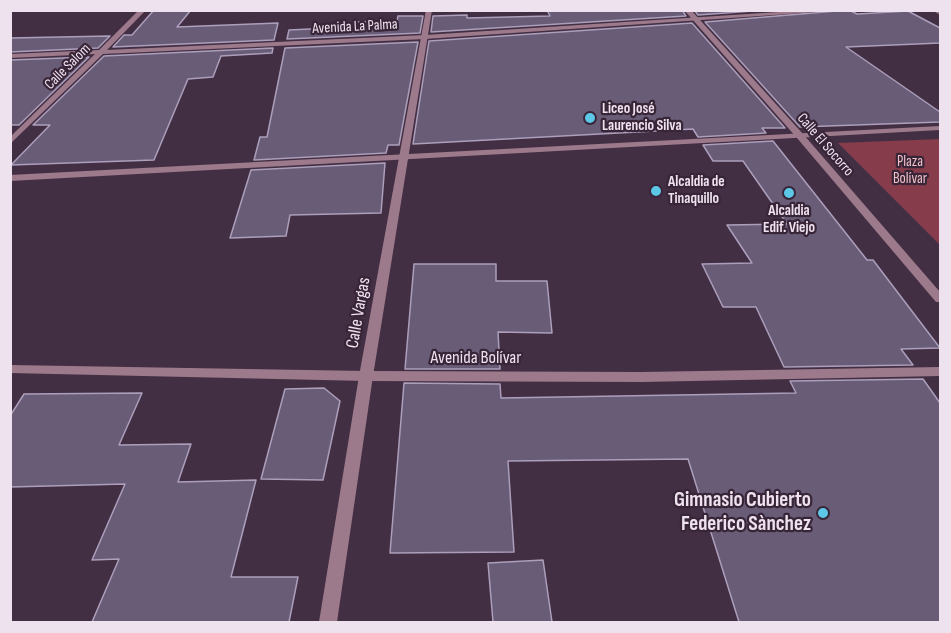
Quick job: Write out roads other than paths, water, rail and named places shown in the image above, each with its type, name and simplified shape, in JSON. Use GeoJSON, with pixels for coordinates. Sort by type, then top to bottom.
{"type":"FeatureCollection","features":[{"type":"Feature","properties":{"kind":"street","name":"Calle Salom"},"geometry":{"type":"LineString","coordinates":[[10,142],[143,10]]}},
{"type":"Feature","properties":{"kind":"street","name":"Calle Vargas"},"geometry":{"type":"LineString","coordinates":[[328,622],[366,376],[429,10]]}},
{"type":"Feature","properties":{"kind":"street","name":"Calle El Socorro"},"geometry":{"type":"LineString","coordinates":[[687,10],[800,136],[940,299]]}},
{"type":"Feature","properties":{"kind":"street","name":"Avenida La Palma"},"geometry":{"type":"LineString","coordinates":[[10,56],[425,37],[844,10]]}},
{"type":"Feature","properties":{"kind":"street"},"geometry":{"type":"LineString","coordinates":[[935,10],[940,13]]}},
{"type":"Feature","properties":{"kind":"street"},"geometry":{"type":"LineString","coordinates":[[10,178],[940,128]]}},
{"type":"Feature","properties":{"kind":"street","name":"Avenida Bolívar"},"geometry":{"type":"LineString","coordinates":[[10,369],[366,376],[642,376],[940,372]]}},
{"type":"Feature","properties":{"kind":"place","name":"Liceo José Laurencio Silva"},"geometry":{"type":"Point","coordinates":[590,118]}},
{"type":"Feature","properties":{"kind":"place","name":"Alcaldia de Tinaquillo"},"geometry":{"type":"Point","coordinates":[656,191]}},
{"type":"Feature","properties":{"kind":"place","name":"Alcaldia Edif. Viejo"},"geometry":{"type":"Point","coordinates":[789,193]}},
{"type":"Feature","properties":{"kind":"place","name":"Gimnasio Cubierto Federico Sànchez"},"geometry":{"type":"Point","coordinates":[823,513]}},
{"type":"Feature","properties":{"kind":"park label","name":"Plaza Bolívar"},"geometry":{"type":"Point","coordinates":[910,170]}}]}
